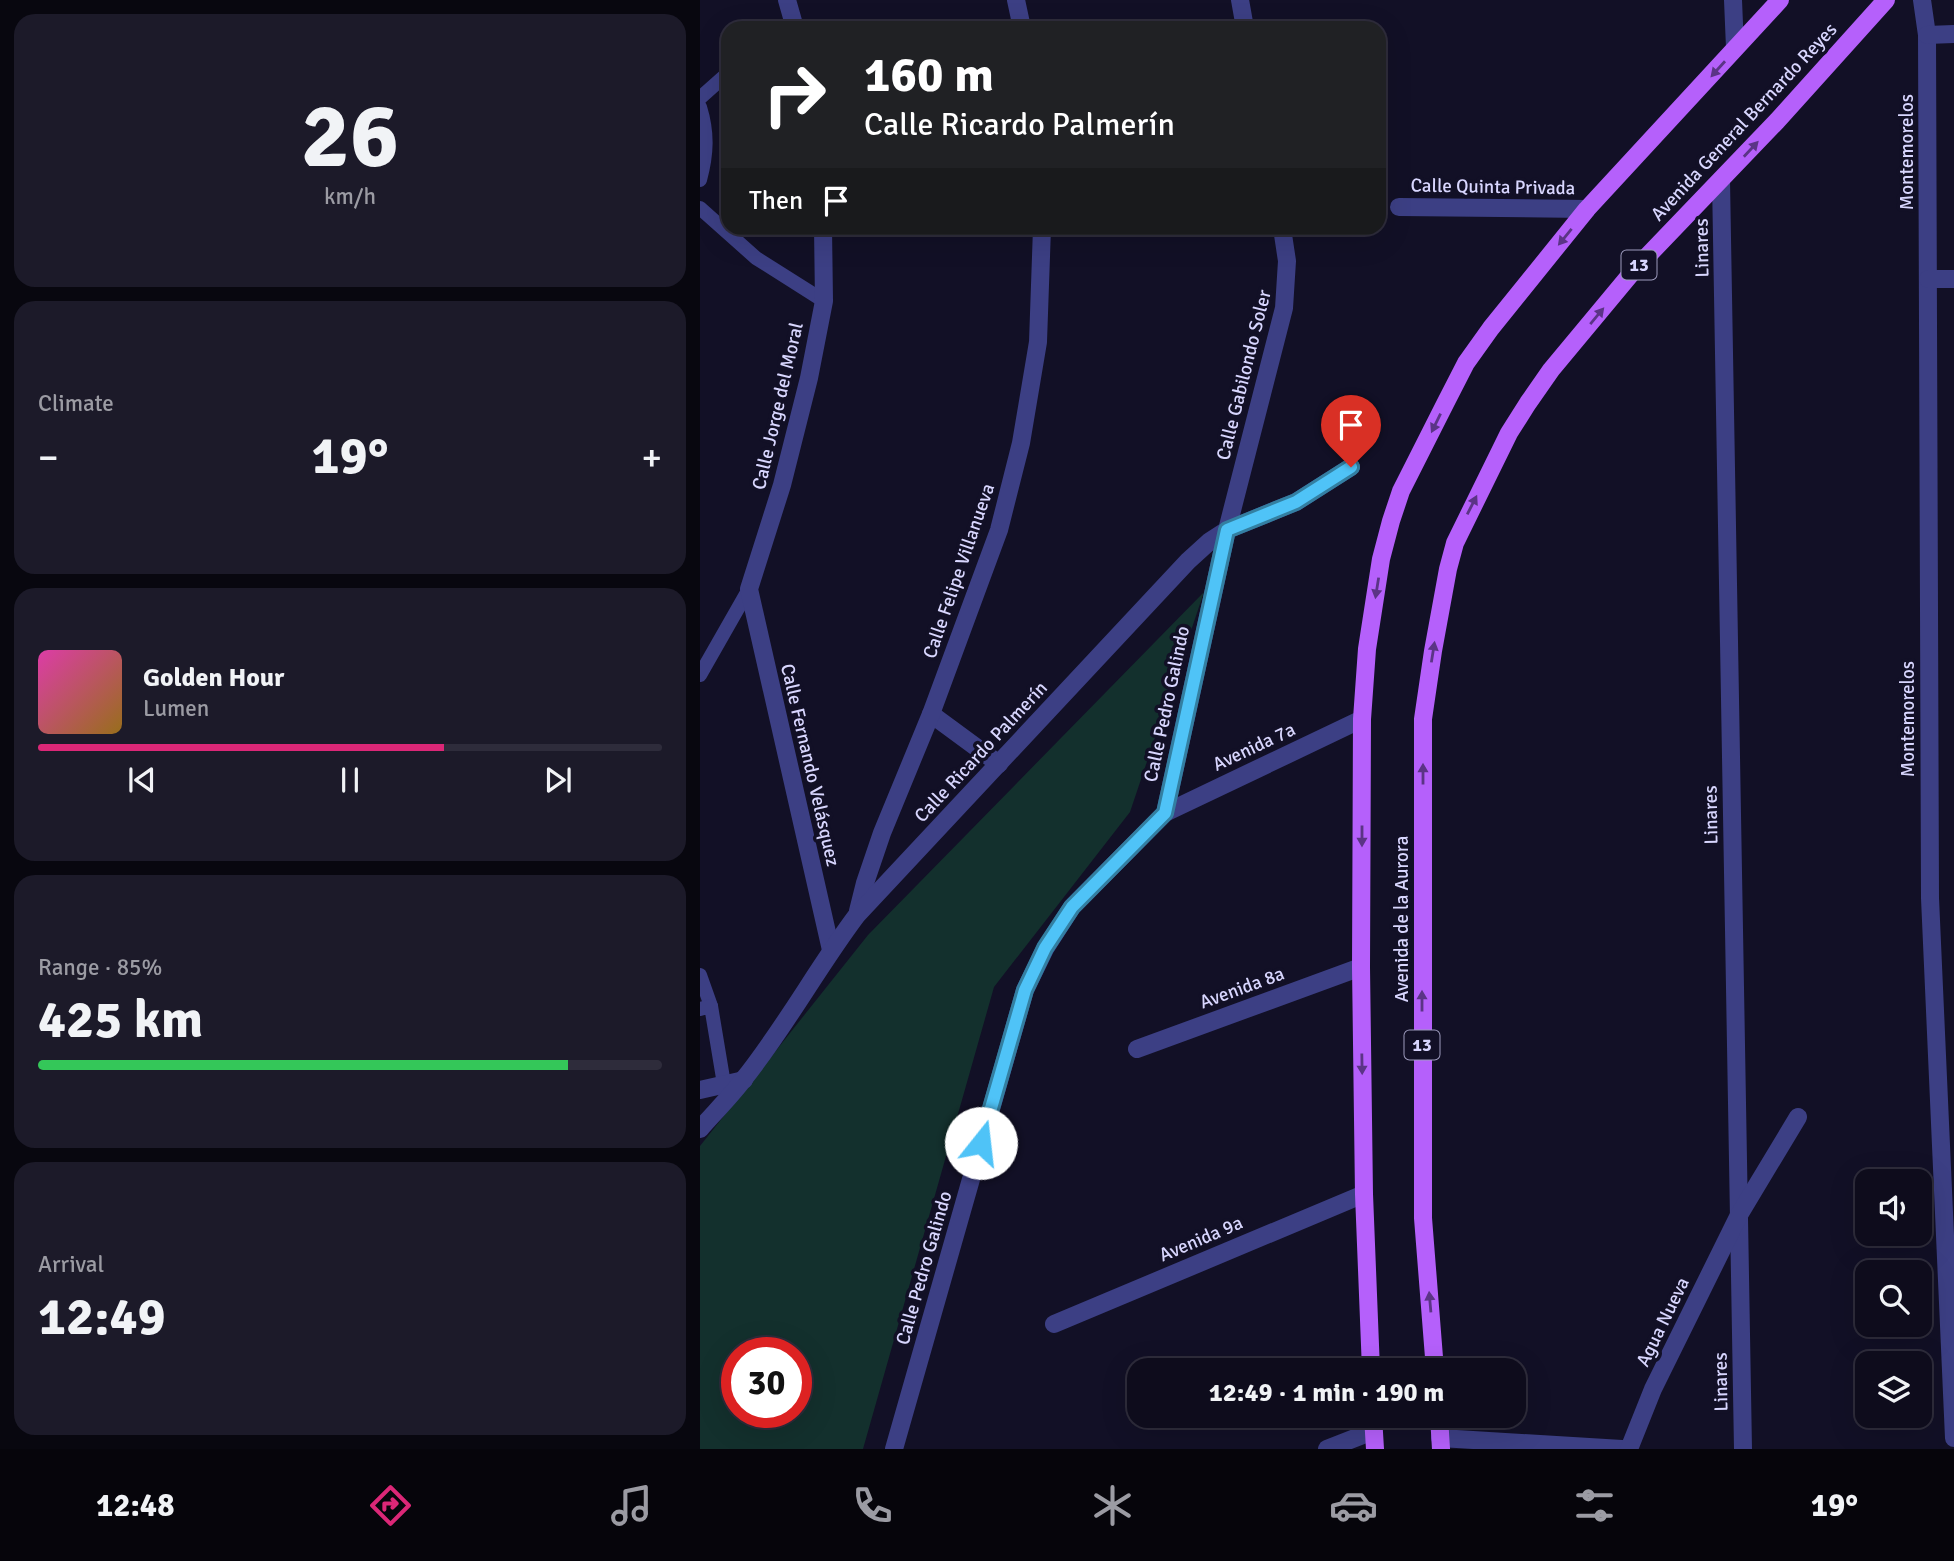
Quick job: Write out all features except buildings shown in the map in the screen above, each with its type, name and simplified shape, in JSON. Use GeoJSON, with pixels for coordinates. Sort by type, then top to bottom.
{"type":"FeatureCollection","features":[{"type":"Feature","properties":{"kind":"main road"},"geometry":{"type":"LineString","coordinates":[[1362,719],[1367,649],[1381,559],[1391,521],[1401,491],[1466,363],[1587,209],[1780,0]]}},
{"type":"Feature","properties":{"kind":"main road","name":"Avenida General Bernardo Reyes"},"geometry":{"type":"LineString","coordinates":[[1423,719],[1448,569],[1455,543],[1508,433],[1551,370],[1635,269],[1721,180],[1886,0]]}},
{"type":"Feature","properties":{"kind":"main road","name":"Avenida de la Aurora"},"geometry":{"type":"LineString","coordinates":[[1362,719],[1364,1194],[1371,1358]]}},
{"type":"Feature","properties":{"kind":"main road","name":"Avenida de la Aurora"},"geometry":{"type":"LineString","coordinates":[[1423,719],[1423,1218],[1434,1358]]}},
{"type":"Feature","properties":{"kind":"main road"},"geometry":{"type":"LineString","coordinates":[[1373,1428],[1375,1449]]}},
{"type":"Feature","properties":{"kind":"street"},"geometry":{"type":"LineString","coordinates":[[787,0],[792,21]]}},
{"type":"Feature","properties":{"kind":"street"},"geometry":{"type":"LineString","coordinates":[[1016,0],[1020,21]]}},
{"type":"Feature","properties":{"kind":"street"},"geometry":{"type":"LineString","coordinates":[[1240,0],[1244,21]]}},
{"type":"Feature","properties":{"kind":"street"},"geometry":{"type":"LineString","coordinates":[[1733,0],[1735,48]]}},
{"type":"Feature","properties":{"kind":"street","name":"Montemorelos"},"geometry":{"type":"LineString","coordinates":[[1922,0],[1927,35],[1930,898],[1954,1438]]}},
{"type":"Feature","properties":{"kind":"street"},"geometry":{"type":"LineString","coordinates":[[1927,35],[1954,34]]}},
{"type":"Feature","properties":{"kind":"street","name":"Linares"},"geometry":{"type":"LineString","coordinates":[[1721,180],[1743,1449]]}},
{"type":"Feature","properties":{"kind":"street","name":"Calle Quinta Privada"},"geometry":{"type":"LineString","coordinates":[[1399,206],[1587,209]]}},
{"type":"Feature","properties":{"kind":"street","name":"Calle Jorge del Moral"},"geometry":{"type":"LineString","coordinates":[[749,589],[782,485],[809,378],[824,301],[823,235]]}},
{"type":"Feature","properties":{"kind":"street","name":"Calle Felipe Villanueva"},"geometry":{"type":"LineString","coordinates":[[857,915],[882,833],[931,714],[999,530],[1021,443],[1038,342],[1042,235]]}},
{"type":"Feature","properties":{"kind":"street","name":"Calle Gabilondo Soler"},"geometry":{"type":"LineString","coordinates":[[1227,530],[1284,308],[1287,261],[1283,235]]}},
{"type":"Feature","properties":{"kind":"street"},"geometry":{"type":"LineString","coordinates":[[1928,279],[1954,279]]}},
{"type":"Feature","properties":{"kind":"street","name":"Calle Ricardo Palmerín"},"geometry":{"type":"LineString","coordinates":[[700,1129],[744,1080],[857,915],[1188,561],[1227,530],[1296,502],[1351,467]]}},
{"type":"Feature","properties":{"kind":"street","name":"Calle Pedro Galindo"},"geometry":{"type":"LineString","coordinates":[[894,1449],[1025,990],[1045,948],[1072,907],[1165,813],[1227,530]]}},
{"type":"Feature","properties":{"kind":"street","name":"Calle Fernando Velásquez"},"geometry":{"type":"LineString","coordinates":[[749,589],[831,950]]}},
{"type":"Feature","properties":{"kind":"street"},"geometry":{"type":"LineString","coordinates":[[931,714],[999,764]]}},
{"type":"Feature","properties":{"kind":"street","name":"Avenida 7a"},"geometry":{"type":"LineString","coordinates":[[1165,813],[1362,719]]}},
{"type":"Feature","properties":{"kind":"street","name":"Avenida 8a"},"geometry":{"type":"LineString","coordinates":[[1138,1049],[1362,967]]}},
{"type":"Feature","properties":{"kind":"street"},"geometry":{"type":"LineString","coordinates":[[700,1090],[744,1080]]}},
{"type":"Feature","properties":{"kind":"street","name":"Agua Nueva"},"geometry":{"type":"LineString","coordinates":[[1629,1449],[1653,1389],[1739,1215],[1798,1117]]}},
{"type":"Feature","properties":{"kind":"street","name":"Avenida 9a"},"geometry":{"type":"LineString","coordinates":[[1054,1324],[1364,1194]]}},
{"type":"Feature","properties":{"kind":"street"},"geometry":{"type":"LineString","coordinates":[[1328,1449],[1364,1428]]}},
{"type":"Feature","properties":{"kind":"street"},"geometry":{"type":"LineString","coordinates":[[1441,1444],[1622,1449]]}},
{"type":"Feature","properties":{"kind":"lane"},"geometry":{"type":"LineString","coordinates":[[700,98],[721,79]]}},
{"type":"Feature","properties":{"kind":"lane"},"geometry":{"type":"LineString","coordinates":[[700,107],[707,145],[700,180]]}},
{"type":"Feature","properties":{"kind":"lane"},"geometry":{"type":"LineString","coordinates":[[700,208],[721,227]]}},
{"type":"Feature","properties":{"kind":"lane"},"geometry":{"type":"LineString","coordinates":[[730,235],[756,258],[824,301]]}},
{"type":"Feature","properties":{"kind":"lane"},"geometry":{"type":"LineString","coordinates":[[700,675],[749,589]]}},
{"type":"Feature","properties":{"kind":"lane"},"geometry":{"type":"LineString","coordinates":[[700,975],[724,1084]]}},
{"type":"Feature","properties":{"kind":"green space"},"geometry":{"type":"Polygon","coordinates":[[[1204,592],[1130,812],[994,987],[863,1449],[700,1449],[700,1146],[868,935],[1204,592]]]}},
{"type":"Feature","properties":{"kind":"route"},"geometry":{"type":"LineString","coordinates":[[981,1143],[1025,990],[1045,948],[1072,907],[1165,813],[1227,530],[1296,502],[1351,467]]}}]}
